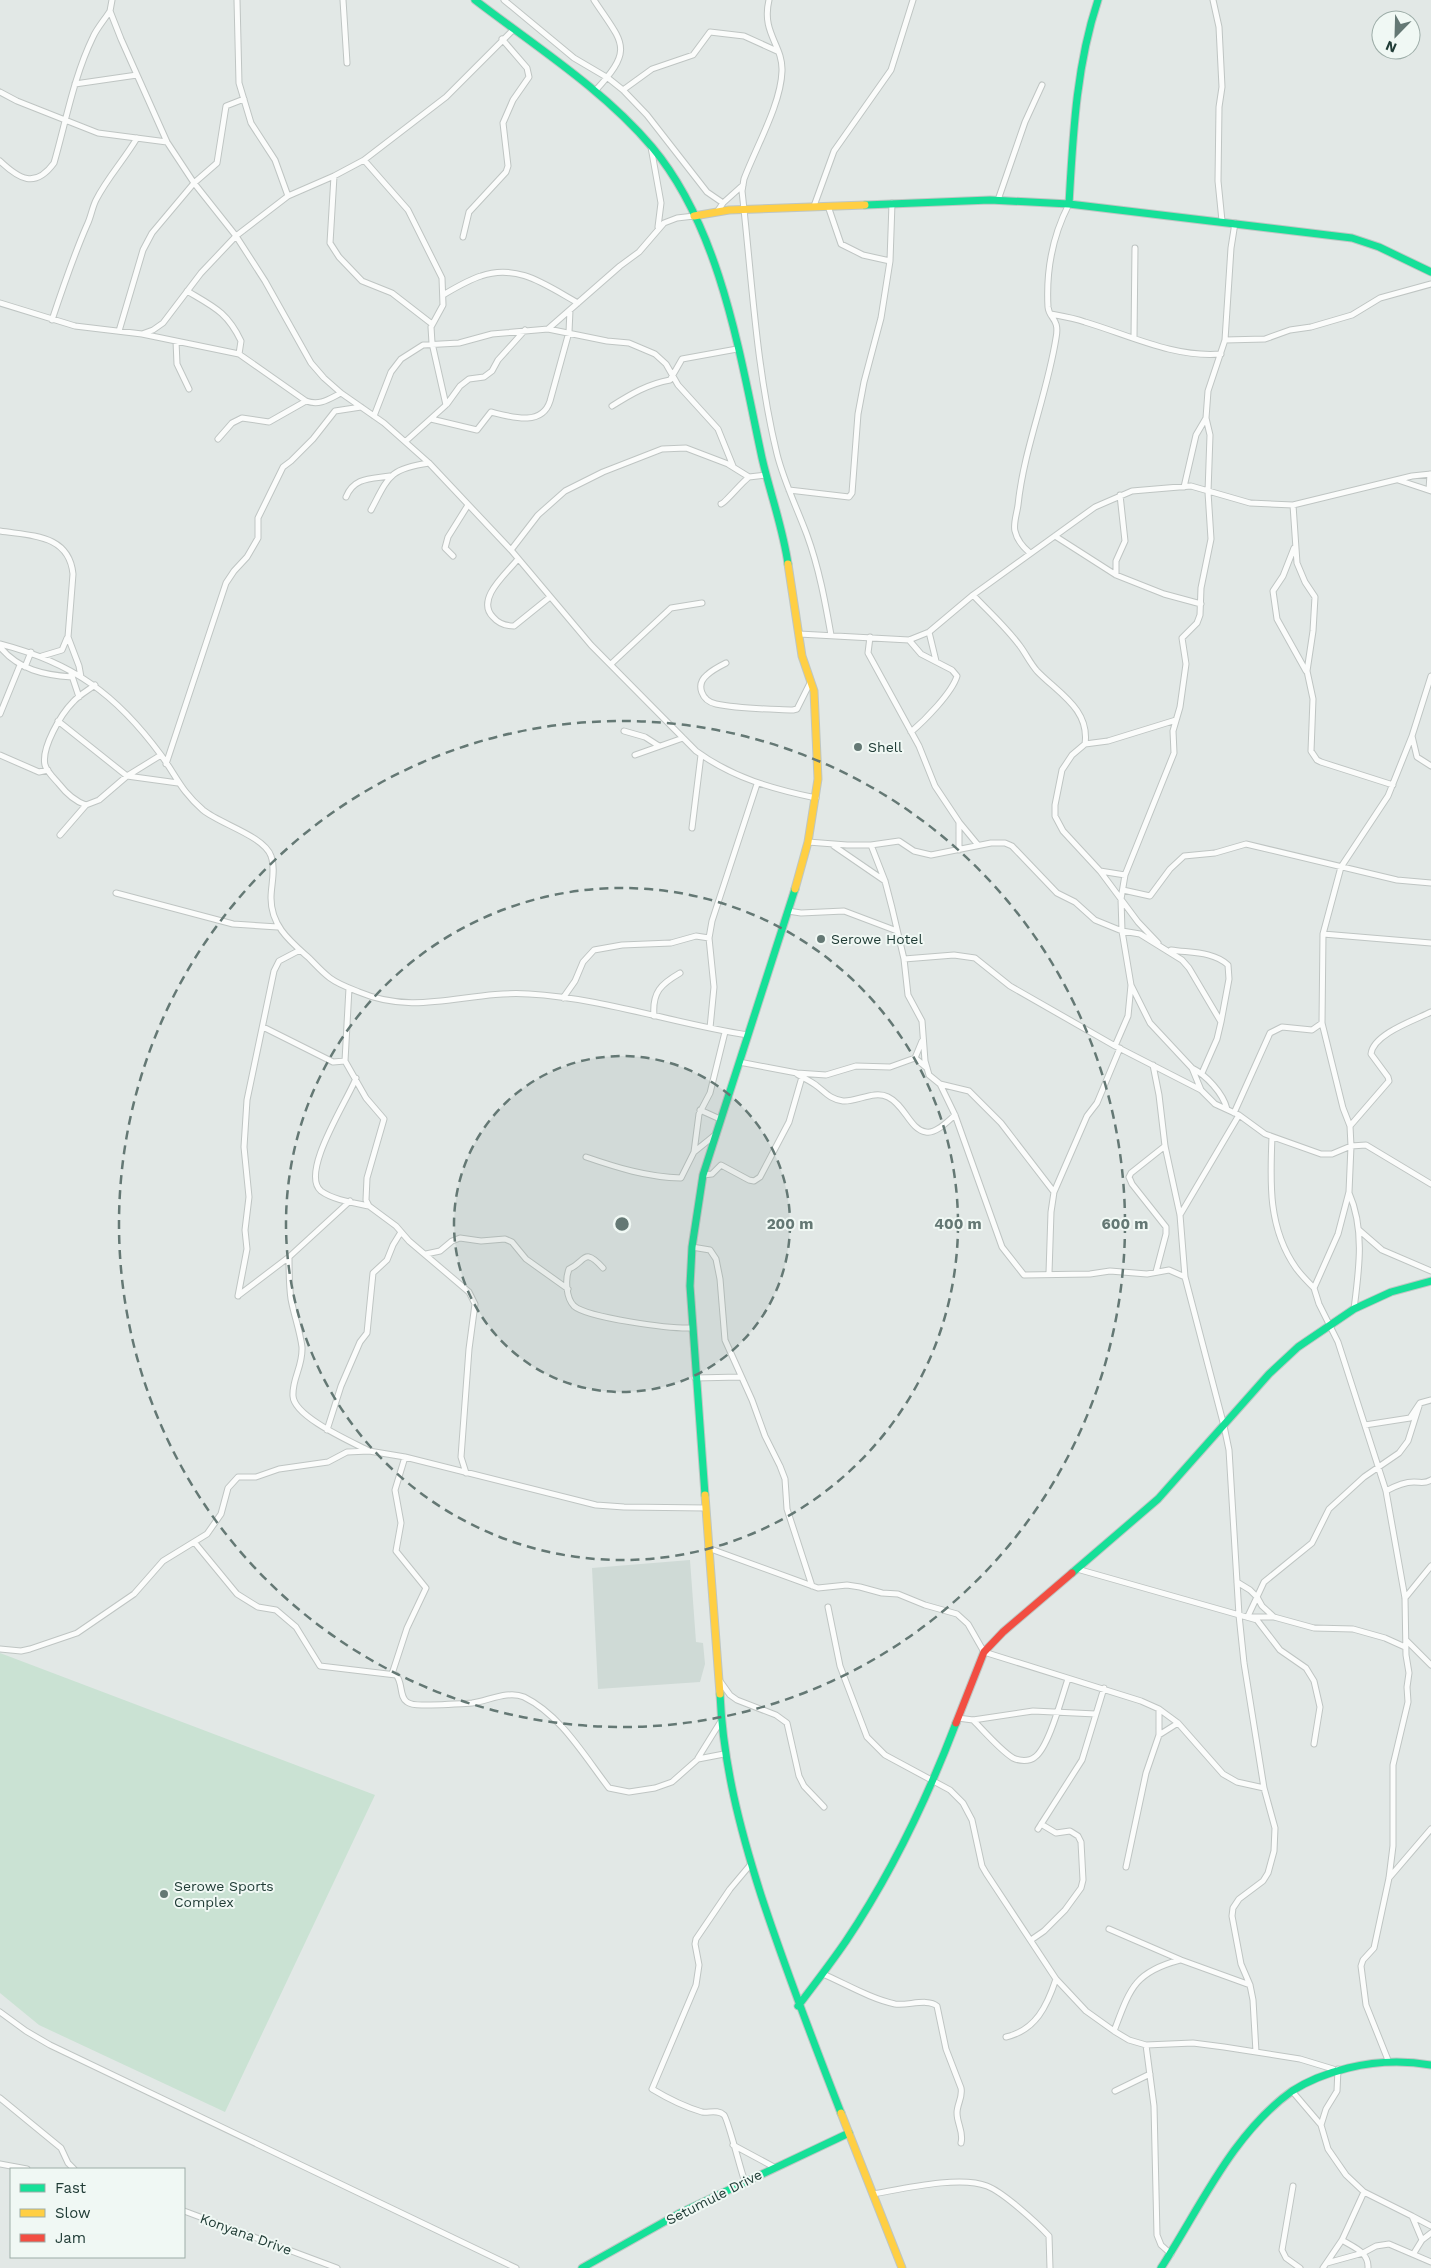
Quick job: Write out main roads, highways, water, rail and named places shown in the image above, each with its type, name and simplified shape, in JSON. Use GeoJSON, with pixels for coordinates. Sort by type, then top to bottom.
{"type":"FeatureCollection","features":[{"type":"Feature","properties":{"kind":"place","name":"Shell"},"geometry":{"type":"Point","coordinates":[858,747]}},
{"type":"Feature","properties":{"kind":"place","name":"Serowe Hotel"},"geometry":{"type":"Point","coordinates":[821,939]}},
{"type":"Feature","properties":{"kind":"place","name":"Serowe Sports Complex"},"geometry":{"type":"Point","coordinates":[164,1894]}}]}
